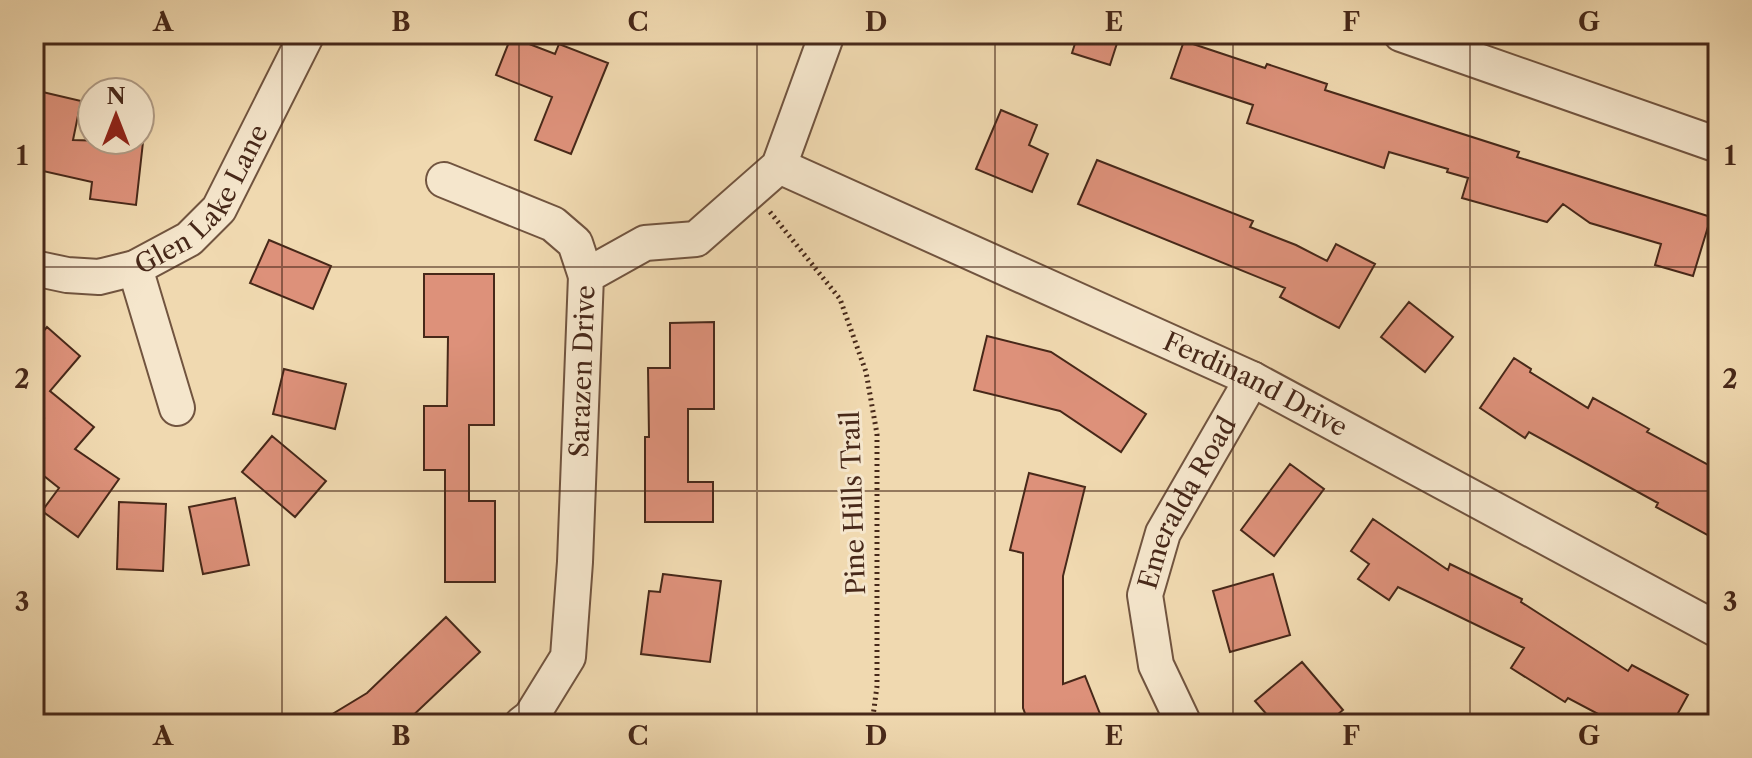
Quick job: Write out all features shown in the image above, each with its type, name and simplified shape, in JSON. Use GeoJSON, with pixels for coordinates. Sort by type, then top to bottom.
{"type":"FeatureCollection","features":[{"type":"Feature","properties":{"kind":"street","name":"Glen Lake Lane"},"geometry":{"type":"LineString","coordinates":[[34,268],[67,275],[99,277],[135,268],[189,239],[219,209],[307,34]]}},
{"type":"Feature","properties":{"kind":"street","name":"Sarazen Drive"},"geometry":{"type":"LineString","coordinates":[[522,724],[531,717],[568,657],[575,562],[586,276],[645,243],[696,239],[779,166],[827,34]]}},
{"type":"Feature","properties":{"kind":"street"},"geometry":{"type":"LineString","coordinates":[[1401,34],[1718,145]]}},
{"type":"Feature","properties":{"kind":"street","name":"Ferdinand Drive"},"geometry":{"type":"LineString","coordinates":[[779,166],[1252,379],[1718,630]]}},
{"type":"Feature","properties":{"kind":"street"},"geometry":{"type":"LineString","coordinates":[[444,180],[553,224],[575,243],[586,276]]}},
{"type":"Feature","properties":{"kind":"street"},"geometry":{"type":"LineString","coordinates":[[135,268],[177,408]]}},
{"type":"Feature","properties":{"kind":"street","name":"Emeralda Road"},"geometry":{"type":"LineString","coordinates":[[1184,724],[1156,665],[1145,595],[1163,533],[1252,379]]}},
{"type":"Feature","properties":{"kind":"path","name":"Pine Hills Trail"},"geometry":{"type":"LineString","coordinates":[[771,213],[840,299],[866,372],[877,434],[877,686],[872,724]]}},
{"type":"Feature","properties":{"kind":"building"},"geometry":{"type":"Polygon","coordinates":[[[1078,34],[1120,34],[1110,65],[1072,53],[1078,34]]]}},
{"type":"Feature","properties":{"kind":"building"},"geometry":{"type":"Polygon","coordinates":[[[511,37],[555,54],[559,44],[608,63],[571,154],[535,140],[552,97],[496,75],[511,37]]]}},
{"type":"Feature","properties":{"kind":"building"},"geometry":{"type":"Polygon","coordinates":[[[1184,41],[1265,68],[1267,64],[1327,84],[1325,90],[1519,152],[1517,157],[1711,217],[1693,276],[1655,265],[1661,244],[1590,223],[1563,204],[1547,222],[1462,198],[1468,178],[1447,172],[1448,169],[1389,152],[1384,168],[1247,123],[1253,105],[1171,78],[1184,41]]]}},
{"type":"Feature","properties":{"kind":"building"},"geometry":{"type":"Polygon","coordinates":[[[34,90],[76,100],[73,140],[76,140],[76,156],[141,156],[136,205],[90,199],[92,182],[34,169],[34,90]]]}},
{"type":"Feature","properties":{"kind":"building"},"geometry":{"type":"Polygon","coordinates":[[[1001,110],[1037,125],[1029,145],[1048,154],[1032,192],[976,169],[1001,110]]]}},
{"type":"Feature","properties":{"kind":"building"},"geometry":{"type":"Polygon","coordinates":[[[1097,160],[1253,221],[1250,227],[1327,261],[1336,244],[1375,264],[1339,328],[1280,297],[1285,288],[1078,204],[1097,160]]]}},
{"type":"Feature","properties":{"kind":"building"},"geometry":{"type":"Polygon","coordinates":[[[269,240],[331,266],[313,309],[250,283],[269,240]]]}},
{"type":"Feature","properties":{"kind":"building"},"geometry":{"type":"Polygon","coordinates":[[[424,274],[494,274],[494,425],[469,425],[469,501],[495,501],[495,582],[445,582],[445,470],[424,470],[424,406],[447,406],[448,337],[424,337],[424,274]]]}},
{"type":"Feature","properties":{"kind":"building"},"geometry":{"type":"Polygon","coordinates":[[[1409,302],[1453,337],[1425,372],[1381,337],[1409,302]]]}},
{"type":"Feature","properties":{"kind":"building"},"geometry":{"type":"Polygon","coordinates":[[[714,322],[714,409],[688,409],[688,482],[713,482],[713,522],[645,522],[648,368],[670,368],[670,323],[714,322]]]}},
{"type":"Feature","properties":{"kind":"building"},"geometry":{"type":"Polygon","coordinates":[[[47,327],[80,356],[50,391],[94,427],[75,449],[119,479],[78,537],[42,511],[59,488],[34,468],[34,430],[44,418],[34,409],[34,342],[47,327]]]}},
{"type":"Feature","properties":{"kind":"building"},"geometry":{"type":"Polygon","coordinates":[[[987,336],[1051,352],[1146,414],[1121,452],[1060,411],[974,390],[987,336]]]}},
{"type":"Feature","properties":{"kind":"building"},"geometry":{"type":"Polygon","coordinates":[[[1514,358],[1531,369],[1530,372],[1588,408],[1593,398],[1649,429],[1647,432],[1718,470],[1718,524],[1711,537],[1656,507],[1658,503],[1529,432],[1525,438],[1480,408],[1514,358]]]}},
{"type":"Feature","properties":{"kind":"building"},"geometry":{"type":"Polygon","coordinates":[[[284,369],[346,384],[335,429],[273,414],[284,369]]]}},
{"type":"Feature","properties":{"kind":"building"},"geometry":{"type":"Polygon","coordinates":[[[272,436],[326,481],[295,517],[242,472],[272,436]]]}},
{"type":"Feature","properties":{"kind":"building"},"geometry":{"type":"Polygon","coordinates":[[[1290,464],[1324,489],[1274,556],[1241,530],[1290,464]]]}},
{"type":"Feature","properties":{"kind":"building"},"geometry":{"type":"Polygon","coordinates":[[[1029,473],[1085,487],[1063,576],[1063,684],[1085,676],[1104,724],[1029,724],[1023,708],[1023,553],[1010,550],[1029,473]]]}},
{"type":"Feature","properties":{"kind":"building"},"geometry":{"type":"Polygon","coordinates":[[[235,498],[249,565],[203,574],[189,507],[235,498]]]}},
{"type":"Feature","properties":{"kind":"building"},"geometry":{"type":"Polygon","coordinates":[[[119,502],[166,504],[163,571],[117,569],[119,502]]]}},
{"type":"Feature","properties":{"kind":"building"},"geometry":{"type":"Polygon","coordinates":[[[1373,519],[1448,570],[1450,564],[1522,599],[1521,602],[1628,671],[1632,665],[1688,695],[1672,724],[1617,724],[1568,698],[1565,702],[1511,668],[1524,648],[1398,587],[1389,600],[1358,579],[1369,564],[1351,551],[1373,519]]]}},
{"type":"Feature","properties":{"kind":"building"},"geometry":{"type":"Polygon","coordinates":[[[663,574],[721,581],[710,662],[641,654],[649,591],[660,592],[663,574]]]}},
{"type":"Feature","properties":{"kind":"building"},"geometry":{"type":"Polygon","coordinates":[[[1273,574],[1290,635],[1230,652],[1213,591],[1273,574]]]}},
{"type":"Feature","properties":{"kind":"building"},"geometry":{"type":"Polygon","coordinates":[[[446,617],[480,652],[404,724],[316,724],[367,693],[446,617]]]}},
{"type":"Feature","properties":{"kind":"building"},"geometry":{"type":"Polygon","coordinates":[[[1302,662],[1343,710],[1326,724],[1275,724],[1255,701],[1302,662]]]}}]}
